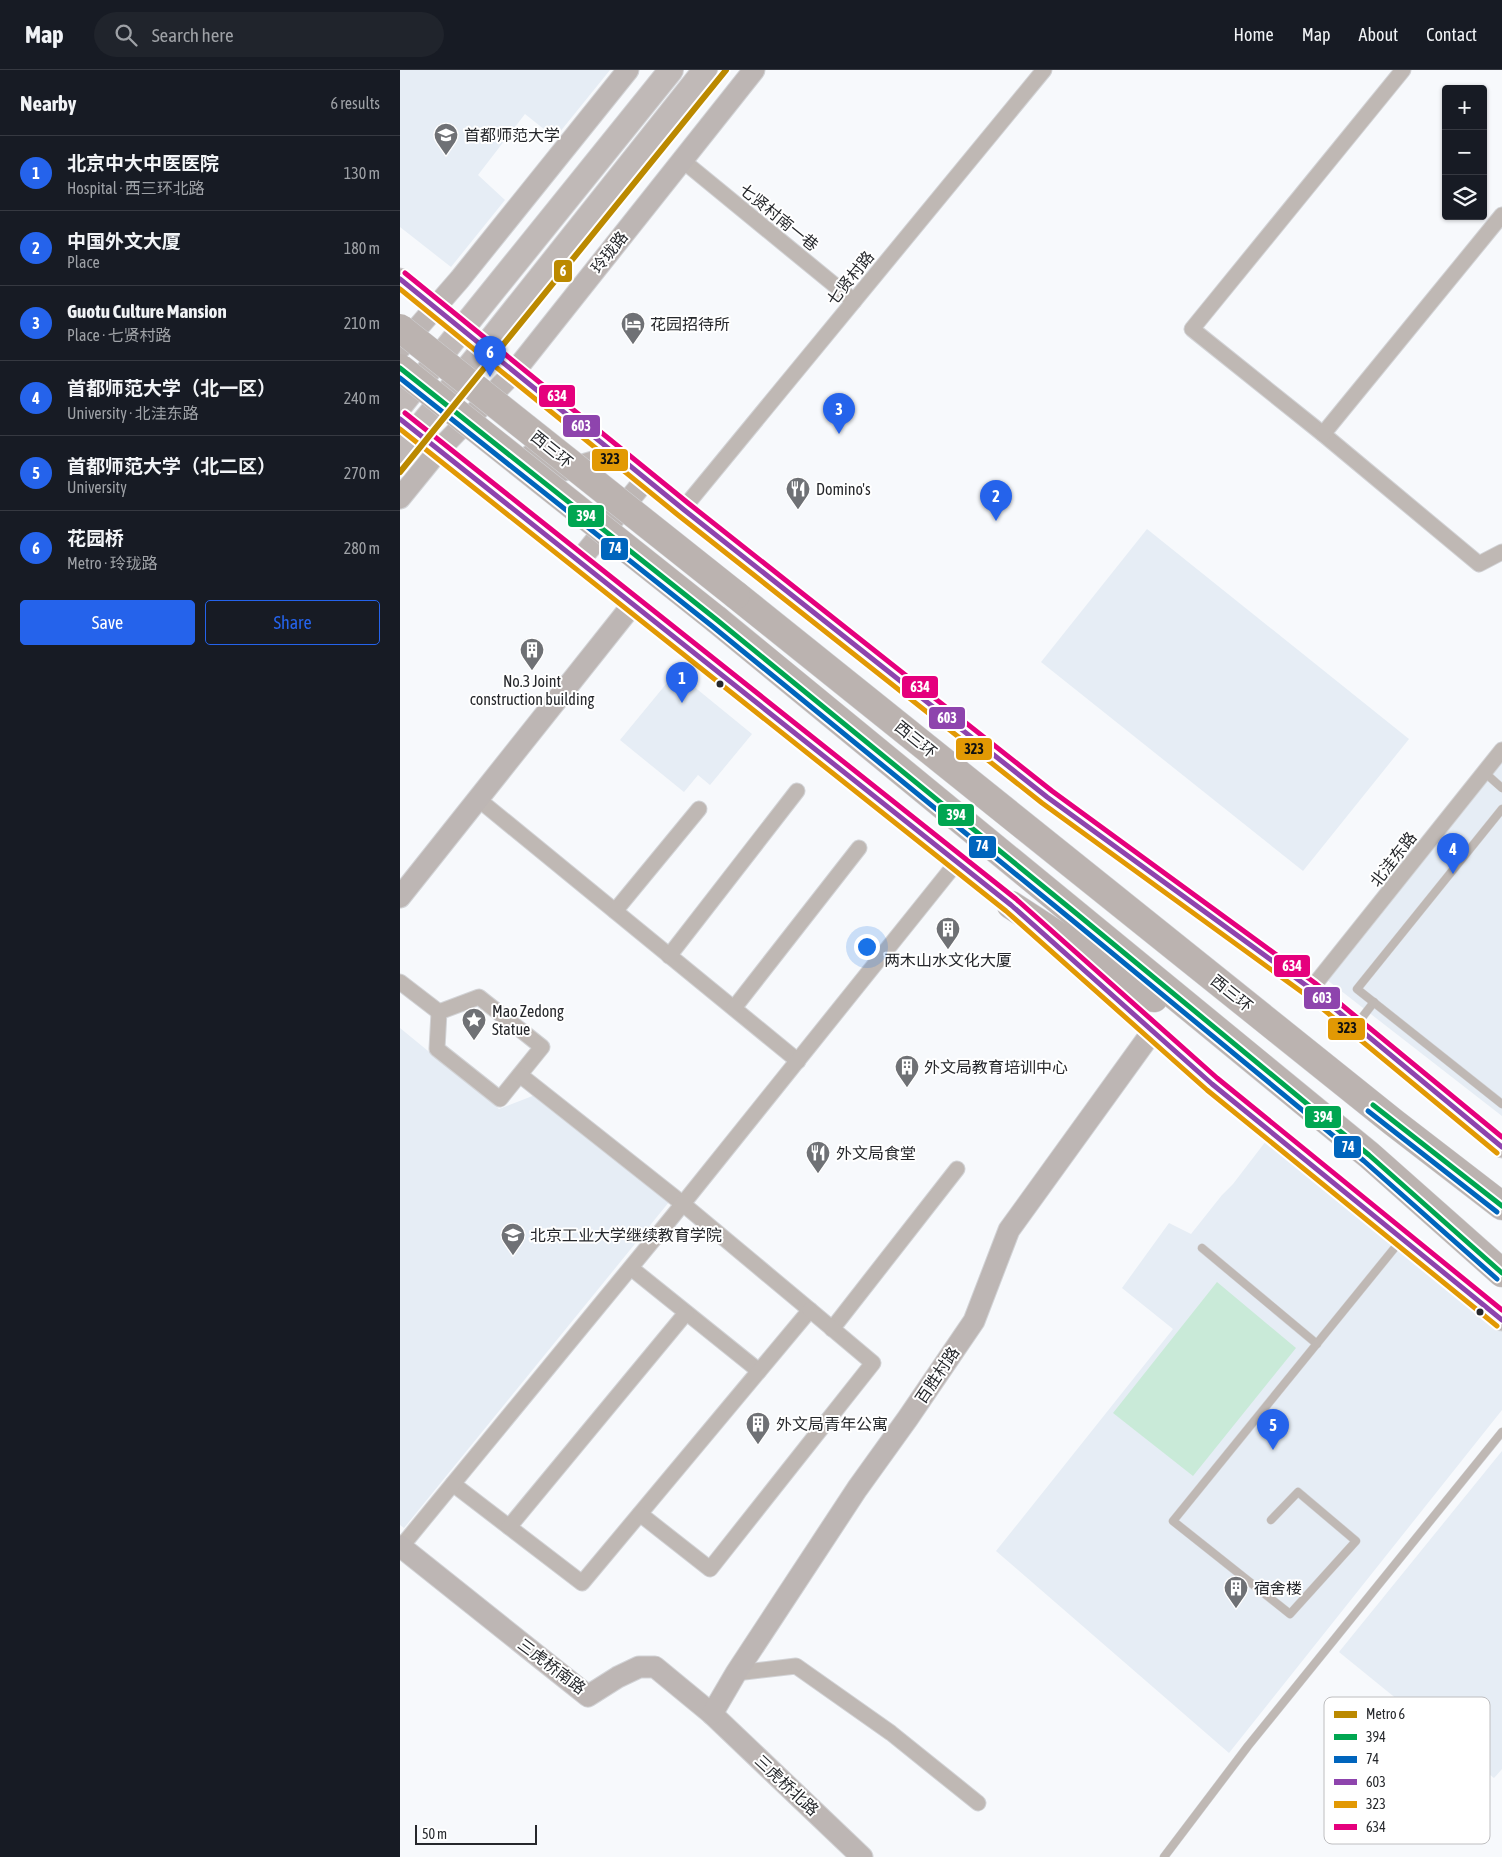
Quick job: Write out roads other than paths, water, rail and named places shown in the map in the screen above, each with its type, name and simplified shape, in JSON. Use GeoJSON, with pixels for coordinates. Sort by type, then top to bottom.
{"type":"FeatureCollection","features":[{"type":"Feature","properties":{"kind":"highway","name":"西三环"},"geometry":{"type":"LineString","coordinates":[[400,328],[1393,1122],[1502,1206]]}},
{"type":"Feature","properties":{"kind":"highway","name":"西三环"},"geometry":{"type":"LineString","coordinates":[[413,370],[1369,1155],[1502,1273]]}},
{"type":"Feature","properties":{"kind":"highway"},"geometry":{"type":"LineString","coordinates":[[1011,905],[1263,1068]]}},
{"type":"Feature","properties":{"kind":"highway"},"geometry":{"type":"LineString","coordinates":[[1393,1122],[1502,1223]]}},
{"type":"Feature","properties":{"kind":"highway"},"geometry":{"type":"LineString","coordinates":[[1369,1155],[1502,1249]]}},
{"type":"Feature","properties":{"kind":"main road"},"geometry":{"type":"LineString","coordinates":[[400,406],[413,370],[462,328],[671,70]]}},
{"type":"Feature","properties":{"kind":"main road"},"geometry":{"type":"LineString","coordinates":[[400,451],[408,425],[449,391],[705,70]]}},
{"type":"Feature","properties":{"kind":"street"},"geometry":{"type":"LineString","coordinates":[[400,341],[628,70]]}},
{"type":"Feature","properties":{"kind":"street","name":"玲珑路"},"geometry":{"type":"LineString","coordinates":[[400,498],[439,450],[514,371],[754,70]]}},
{"type":"Feature","properties":{"kind":"street","name":"七贤村路"},"geometry":{"type":"LineString","coordinates":[[683,509],[1044,70]]}},
{"type":"Feature","properties":{"kind":"street"},"geometry":{"type":"LineString","coordinates":[[1403,70],[1192,329],[1323,434],[1479,564],[1502,552]]}},
{"type":"Feature","properties":{"kind":"street","name":"七贤村南一巷"},"geometry":{"type":"LineString","coordinates":[[682,160],[854,301]]}},
{"type":"Feature","properties":{"kind":"street"},"geometry":{"type":"LineString","coordinates":[[1323,434],[1502,215]]}},
{"type":"Feature","properties":{"kind":"street"},"geometry":{"type":"LineString","coordinates":[[400,278],[683,509],[1047,797],[1311,989],[1502,1147]]}},
{"type":"Feature","properties":{"kind":"street"},"geometry":{"type":"LineString","coordinates":[[400,348],[431,304]]}},
{"type":"Feature","properties":{"kind":"street"},"geometry":{"type":"LineString","coordinates":[[400,353],[413,370],[449,391],[554,473],[617,455]]}},
{"type":"Feature","properties":{"kind":"street"},"geometry":{"type":"LineString","coordinates":[[408,425],[1011,905],[1212,1084],[1502,1320]]}},
{"type":"Feature","properties":{"kind":"street"},"geometry":{"type":"LineString","coordinates":[[579,561],[646,479]]}},
{"type":"Feature","properties":{"kind":"street"},"geometry":{"type":"LineString","coordinates":[[400,897],[633,604]]}},
{"type":"Feature","properties":{"kind":"street","name":"北洼东路"},"geometry":{"type":"LineString","coordinates":[[1311,989],[1502,750]]}},
{"type":"Feature","properties":{"kind":"street"},"geometry":{"type":"LineString","coordinates":[[669,956],[797,791]]}},
{"type":"Feature","properties":{"kind":"street"},"geometry":{"type":"LineString","coordinates":[[478,799],[798,1061]]}},
{"type":"Feature","properties":{"kind":"street"},"geometry":{"type":"LineString","coordinates":[[615,911],[699,809]]}},
{"type":"Feature","properties":{"kind":"street"},"geometry":{"type":"LineString","coordinates":[[734,1008],[859,848]]}},
{"type":"Feature","properties":{"kind":"street"},"geometry":{"type":"LineString","coordinates":[[401,1546],[683,1204],[957,862]]}},
{"type":"Feature","properties":{"kind":"street"},"geometry":{"type":"LineString","coordinates":[[400,982],[439,1012]]}},
{"type":"Feature","properties":{"kind":"street"},"geometry":{"type":"LineString","coordinates":[[478,996],[542,1047],[500,1099],[437,1049],[439,1012],[478,996]]}},
{"type":"Feature","properties":{"kind":"street","name":"百胜村路"},"geometry":{"type":"LineString","coordinates":[[712,1714],[736,1673],[857,1489],[974,1321],[1009,1230],[1152,1032]]}},
{"type":"Feature","properties":{"kind":"street"},"geometry":{"type":"LineString","coordinates":[[520,1075],[683,1204],[873,1363],[710,1569],[640,1514]]}},
{"type":"Feature","properties":{"kind":"street"},"geometry":{"type":"LineString","coordinates":[[832,1329],[957,1169]]}},
{"type":"Feature","properties":{"kind":"street"},"geometry":{"type":"LineString","coordinates":[[630,1268],[759,1371]]}},
{"type":"Feature","properties":{"kind":"street"},"geometry":{"type":"LineString","coordinates":[[453,1484],[582,1583],[810,1310]]}},
{"type":"Feature","properties":{"kind":"street"},"geometry":{"type":"LineString","coordinates":[[509,1527],[686,1313]]}},
{"type":"Feature","properties":{"kind":"street","name":"三虎桥南路"},"geometry":{"type":"LineString","coordinates":[[401,1546],[588,1696],[618,1676],[639,1667],[655,1666],[712,1714]]}},
{"type":"Feature","properties":{"kind":"street"},"geometry":{"type":"LineString","coordinates":[[736,1673],[796,1666],[891,1733],[978,1803]]}},
{"type":"Feature","properties":{"kind":"street","name":"三虎桥北路"},"geometry":{"type":"LineString","coordinates":[[712,1714],[862,1857]]}},
{"type":"Feature","properties":{"kind":"lane"},"geometry":{"type":"LineString","coordinates":[[1484,772],[1502,788]]}},
{"type":"Feature","properties":{"kind":"lane"},"geometry":{"type":"LineString","coordinates":[[1502,809],[1357,988],[1502,1104]]}},
{"type":"Feature","properties":{"kind":"lane"},"geometry":{"type":"LineString","coordinates":[[1355,1026],[1374,1002]]}},
{"type":"Feature","properties":{"kind":"lane"},"geometry":{"type":"LineString","coordinates":[[1271,1520],[1298,1492],[1356,1541],[1290,1614],[1173,1521],[1402,1239]]}},
{"type":"Feature","properties":{"kind":"lane"},"geometry":{"type":"LineString","coordinates":[[1202,1248],[1317,1344]]}},
{"type":"Feature","properties":{"kind":"lane"},"geometry":{"type":"LineString","coordinates":[[1164,1857],[1248,1746],[1502,1432]]}},
{"type":"Feature","properties":{"kind":"metro line","name":"6"},"geometry":{"type":"LineString","coordinates":[[400,472],[726,70]]}},
{"type":"Feature","properties":{"kind":"place","name":"首都师范大学"},"geometry":{"type":"Point","coordinates":[446,156]}},
{"type":"Feature","properties":{"kind":"place","name":"花园招待所"},"geometry":{"type":"Point","coordinates":[633,345]}},
{"type":"Feature","properties":{"kind":"place","name":"花园桥"},"geometry":{"type":"Point","coordinates":[490,377]}},
{"type":"Feature","properties":{"kind":"place","name":"Guotu Culture Mansion"},"geometry":{"type":"Point","coordinates":[839,434]}},
{"type":"Feature","properties":{"kind":"place","name":"Domino's"},"geometry":{"type":"Point","coordinates":[798,510]}},
{"type":"Feature","properties":{"kind":"place","name":"中国外文大厦"},"geometry":{"type":"Point","coordinates":[996,521]}},
{"type":"Feature","properties":{"kind":"place","name":"No.3 Joint construction building"},"geometry":{"type":"Point","coordinates":[532,671]}},
{"type":"Feature","properties":{"kind":"place","name":"北京中大中医医院"},"geometry":{"type":"Point","coordinates":[682,703]}},
{"type":"Feature","properties":{"kind":"place","name":"首都师范大学（北一区）"},"geometry":{"type":"Point","coordinates":[1453,874]}},
{"type":"Feature","properties":{"kind":"place","name":"两木山水文化大厦"},"geometry":{"type":"Point","coordinates":[948,950]}},
{"type":"Feature","properties":{"kind":"place","name":"Mao Zedong Statue"},"geometry":{"type":"Point","coordinates":[474,1041]}},
{"type":"Feature","properties":{"kind":"place","name":"外文局教育培训中心"},"geometry":{"type":"Point","coordinates":[907,1088]}},
{"type":"Feature","properties":{"kind":"place","name":"外文局食堂"},"geometry":{"type":"Point","coordinates":[818,1174]}},
{"type":"Feature","properties":{"kind":"place","name":"北京工业大学继续教育学院"},"geometry":{"type":"Point","coordinates":[513,1256]}},
{"type":"Feature","properties":{"kind":"place","name":"外文局青年公寓"},"geometry":{"type":"Point","coordinates":[758,1445]}},
{"type":"Feature","properties":{"kind":"place","name":"首都师范大学（北二区）"},"geometry":{"type":"Point","coordinates":[1273,1450]}},
{"type":"Feature","properties":{"kind":"place","name":"宿舍楼"},"geometry":{"type":"Point","coordinates":[1236,1609]}}]}
